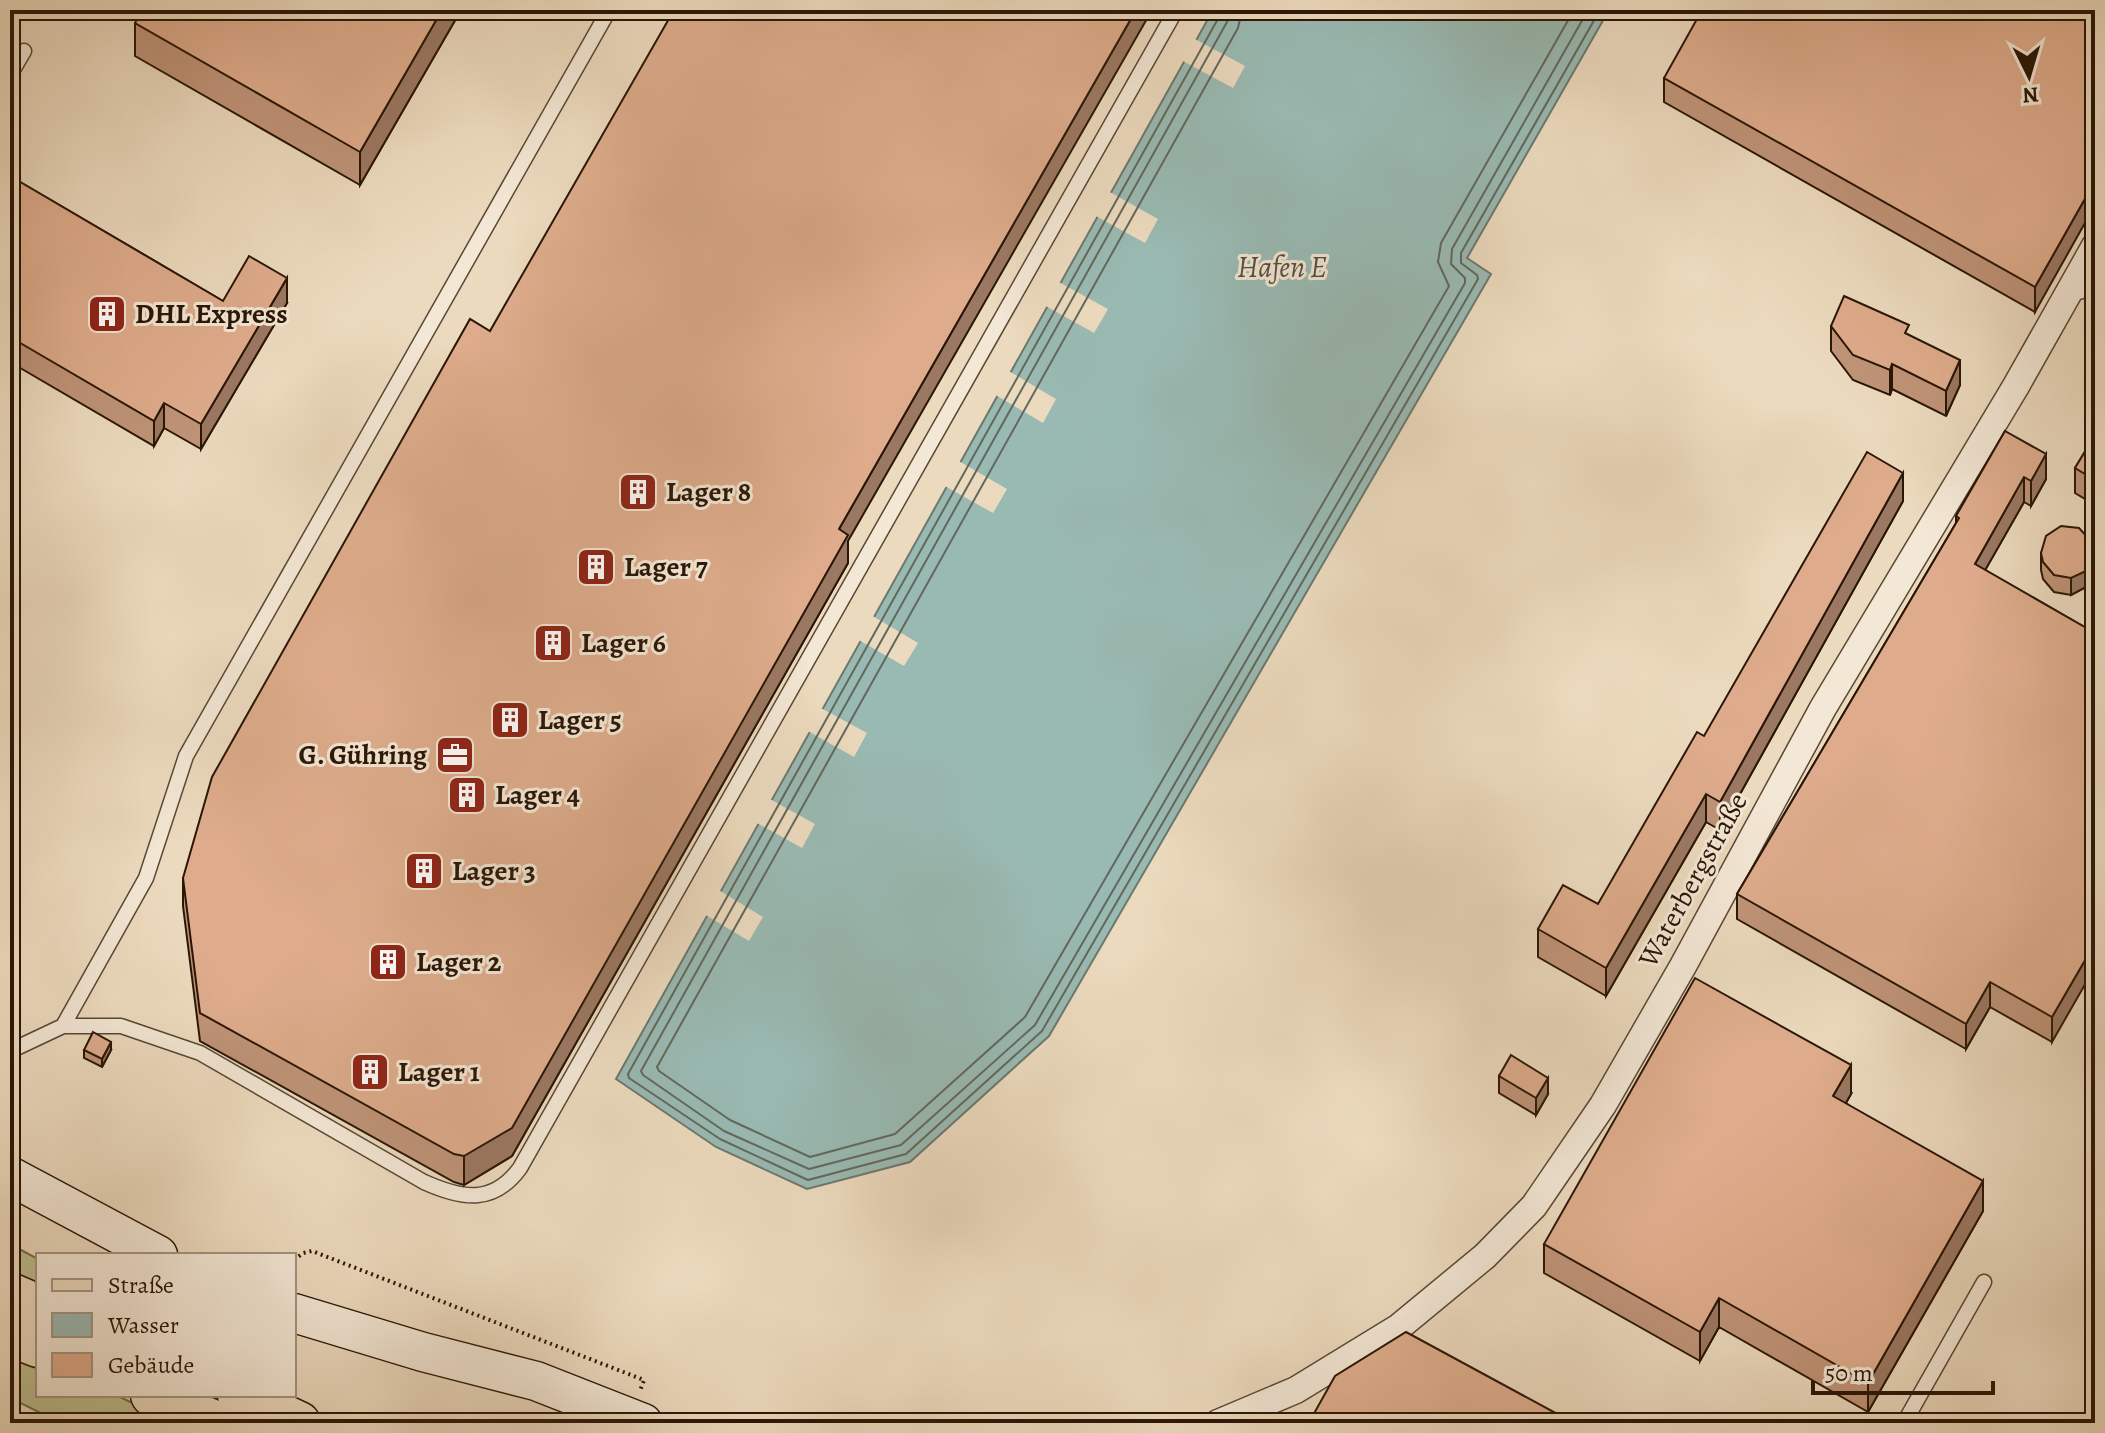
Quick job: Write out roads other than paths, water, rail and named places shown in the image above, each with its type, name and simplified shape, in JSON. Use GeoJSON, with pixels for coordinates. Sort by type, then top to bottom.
{"type":"FeatureCollection","features":[{"type":"Feature","properties":{"kind":"main road"},"geometry":{"type":"LineString","coordinates":[[10,1294],[36,1305]]}},
{"type":"Feature","properties":{"kind":"main road"},"geometry":{"type":"LineString","coordinates":[[10,1335],[36,1345]]}},
{"type":"Feature","properties":{"kind":"main road"},"geometry":{"type":"LineString","coordinates":[[157,1397],[217,1423]]}},
{"type":"Feature","properties":{"kind":"main road"},"geometry":{"type":"LineString","coordinates":[[243,1397],[299,1423]]}},
{"type":"Feature","properties":{"kind":"street","name":"Waterbergstraße"},"geometry":{"type":"LineString","coordinates":[[1218,1423],[1296,1390],[1399,1327],[1485,1256],[1534,1206],[1603,1105],[1683,966],[1823,708],[2016,386],[2095,246]]}},
{"type":"Feature","properties":{"kind":"street"},"geometry":{"type":"LineString","coordinates":[[10,1176],[154,1253]]}},
{"type":"Feature","properties":{"kind":"street"},"geometry":{"type":"LineString","coordinates":[[296,1314],[423,1352],[536,1381],[636,1420]]}},
{"type":"Feature","properties":{"kind":"lane"},"geometry":{"type":"LineString","coordinates":[[63,1026],[146,878],[186,756],[609,10]]}},
{"type":"Feature","properties":{"kind":"lane"},"geometry":{"type":"LineString","coordinates":[[10,1051],[63,1026],[121,1026],[200,1053],[450,1194],[469,1197],[493,1192],[511,1181],[1176,10]]}},
{"type":"Feature","properties":{"kind":"lane"},"geometry":{"type":"LineString","coordinates":[[10,75],[24,51]]}},
{"type":"Feature","properties":{"kind":"lane"},"geometry":{"type":"LineString","coordinates":[[2065,295],[2095,288]]}},
{"type":"Feature","properties":{"kind":"lane"},"geometry":{"type":"LineString","coordinates":[[1904,1423],[1984,1282]]}},
{"type":"Feature","properties":{"kind":"water","name":"Hafen E"},"geometry":{"type":"Polygon","coordinates":[[[1213,10],[1609,10],[1467,258],[1491,274],[1049,1036],[910,1162],[807,1189],[716,1147],[616,1079],[1213,10]]]}},
{"type":"Feature","properties":{"kind":"place","name":"DHL Express"},"geometry":{"type":"Point","coordinates":[107,314]}},
{"type":"Feature","properties":{"kind":"place","name":"Lager 8"},"geometry":{"type":"Point","coordinates":[638,492]}},
{"type":"Feature","properties":{"kind":"place","name":"Lager 7"},"geometry":{"type":"Point","coordinates":[596,567]}},
{"type":"Feature","properties":{"kind":"place","name":"Lager 6"},"geometry":{"type":"Point","coordinates":[553,643]}},
{"type":"Feature","properties":{"kind":"place","name":"Lager 5"},"geometry":{"type":"Point","coordinates":[510,720]}},
{"type":"Feature","properties":{"kind":"place","name":"G. Gühring"},"geometry":{"type":"Point","coordinates":[455,755]}},
{"type":"Feature","properties":{"kind":"place","name":"Lager 4"},"geometry":{"type":"Point","coordinates":[467,795]}},
{"type":"Feature","properties":{"kind":"place","name":"Lager 3"},"geometry":{"type":"Point","coordinates":[424,871]}},
{"type":"Feature","properties":{"kind":"place","name":"Lager 2"},"geometry":{"type":"Point","coordinates":[388,962]}},
{"type":"Feature","properties":{"kind":"place","name":"Lager 1"},"geometry":{"type":"Point","coordinates":[370,1072]}}]}
